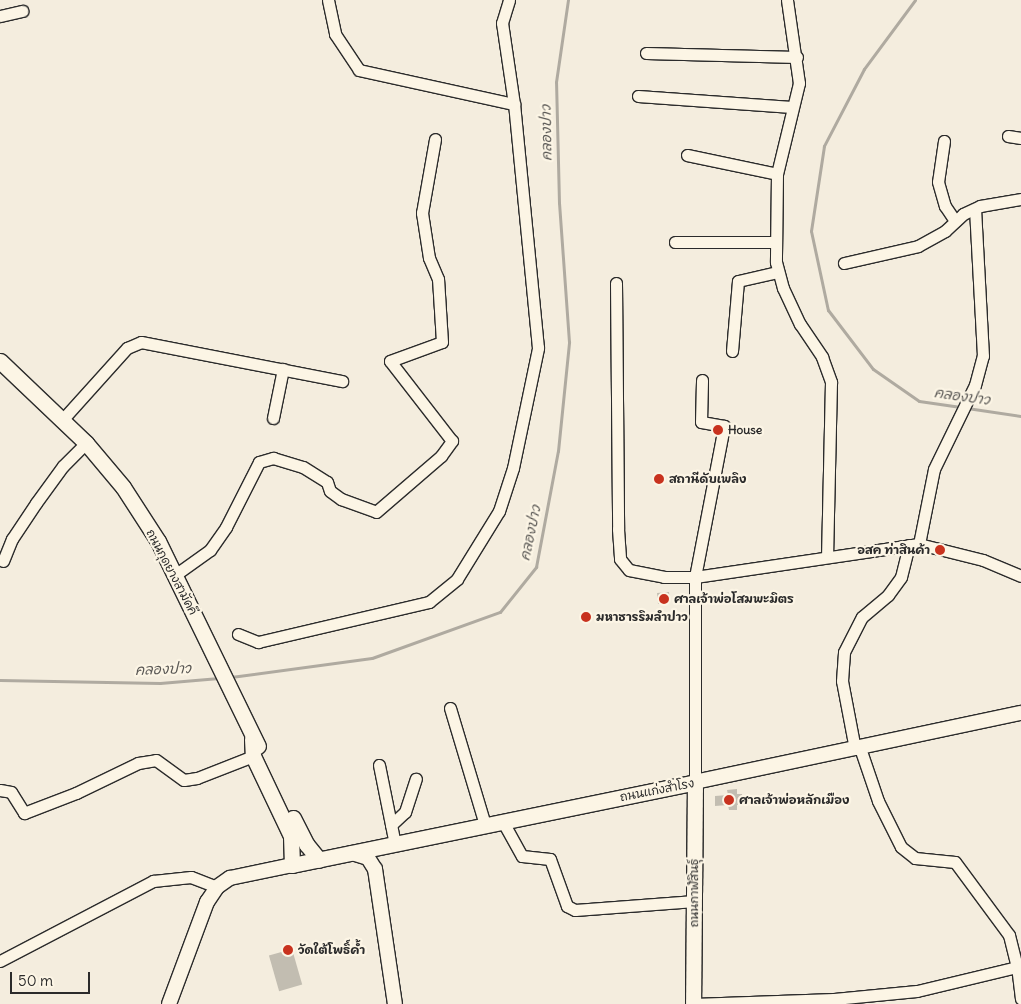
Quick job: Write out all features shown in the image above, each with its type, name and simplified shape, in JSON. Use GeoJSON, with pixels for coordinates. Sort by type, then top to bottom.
{"type":"FeatureCollection","features":[{"type":"Feature","properties":{"kind":"main road","name":"ถนนกุดยางสามัคคี"},"geometry":{"type":"LineString","coordinates":[[0,362],[63,419],[86,443],[123,487],[158,541],[208,641],[252,738],[262,752],[300,834],[319,860]]}},
{"type":"Feature","properties":{"kind":"main road","name":"ถนนกุดยางสามัคคี"},"geometry":{"type":"LineString","coordinates":[[252,738],[253,756],[291,836],[292,865]]}},
{"type":"Feature","properties":{"kind":"main road","name":"ถนนแก่งสำโรง"},"geometry":{"type":"LineString","coordinates":[[292,865],[695,782]]}},
{"type":"Feature","properties":{"kind":"main road","name":"ถนนกาฬสินธุ์"},"geometry":{"type":"LineString","coordinates":[[693,1004],[695,782]]}},
{"type":"Feature","properties":{"kind":"street"},"geometry":{"type":"LineString","coordinates":[[328,0],[335,34],[359,70],[514,104]]}},
{"type":"Feature","properties":{"kind":"street"},"geometry":{"type":"LineString","coordinates":[[238,634],[258,642],[429,602],[457,579],[499,511],[513,468],[538,348],[514,104],[502,23],[509,0]]}},
{"type":"Feature","properties":{"kind":"street"},"geometry":{"type":"LineString","coordinates":[[787,0],[797,57],[799,83],[778,174],[776,242],[778,272],[800,324],[822,357],[831,382],[827,556]]}},
{"type":"Feature","properties":{"kind":"street"},"geometry":{"type":"LineString","coordinates":[[0,16],[22,11]]}},
{"type":"Feature","properties":{"kind":"street"},"geometry":{"type":"LineString","coordinates":[[646,53],[797,57]]}},
{"type":"Feature","properties":{"kind":"street"},"geometry":{"type":"LineString","coordinates":[[638,96],[792,107]]}},
{"type":"Feature","properties":{"kind":"street"},"geometry":{"type":"LineString","coordinates":[[1008,136],[1021,138]]}},
{"type":"Feature","properties":{"kind":"street"},"geometry":{"type":"LineString","coordinates":[[175,575],[210,550],[226,527],[259,462],[273,458],[303,467],[327,482],[330,491],[341,499],[376,512],[441,456],[452,441],[390,361],[442,342],[438,279],[429,258],[422,213],[434,139]]}},
{"type":"Feature","properties":{"kind":"street"},"geometry":{"type":"LineString","coordinates":[[944,141],[939,160],[938,182],[945,206],[955,221]]}},
{"type":"Feature","properties":{"kind":"street"},"geometry":{"type":"LineString","coordinates":[[687,155],[778,174]]}},
{"type":"Feature","properties":{"kind":"street"},"geometry":{"type":"LineString","coordinates":[[844,263],[918,246],[945,231],[955,221],[975,209],[1021,199]]}},
{"type":"Feature","properties":{"kind":"street"},"geometry":{"type":"LineString","coordinates":[[975,209],[983,356],[975,385],[934,469],[914,545],[901,577],[888,595],[862,617],[844,652],[842,681],[858,748],[878,801],[901,846],[915,858],[954,862],[1009,935],[1019,966],[1021,999]]}},
{"type":"Feature","properties":{"kind":"street"},"geometry":{"type":"LineString","coordinates":[[675,242],[776,242]]}},
{"type":"Feature","properties":{"kind":"street"},"geometry":{"type":"LineString","coordinates":[[732,351],[738,281],[778,272]]}},
{"type":"Feature","properties":{"kind":"street"},"geometry":{"type":"LineString","coordinates":[[616,282],[620,559],[629,570],[664,577],[695,577],[827,556],[914,545],[983,560],[1021,576]]}},
{"type":"Feature","properties":{"kind":"street"},"geometry":{"type":"LineString","coordinates":[[63,419],[128,348],[141,342],[342,380]]}},
{"type":"Feature","properties":{"kind":"street"},"geometry":{"type":"LineString","coordinates":[[273,418],[283,369]]}},
{"type":"Feature","properties":{"kind":"street"},"geometry":{"type":"LineString","coordinates":[[695,782],[695,577],[724,426],[701,422],[702,380]]}},
{"type":"Feature","properties":{"kind":"street"},"geometry":{"type":"LineString","coordinates":[[3,561],[12,539],[36,503],[63,466],[86,443]]}},
{"type":"Feature","properties":{"kind":"street"},"geometry":{"type":"LineString","coordinates":[[450,708],[485,825]]}},
{"type":"Feature","properties":{"kind":"street","name":"ถนนแก่งสำโรง"},"geometry":{"type":"LineString","coordinates":[[695,782],[1021,713]]}},
{"type":"Feature","properties":{"kind":"street"},"geometry":{"type":"LineString","coordinates":[[0,790],[11,792],[24,813],[76,793],[138,763],[156,760],[184,780],[197,778],[253,756]]}},
{"type":"Feature","properties":{"kind":"street"},"geometry":{"type":"LineString","coordinates":[[375,869],[392,845],[391,825],[379,765]]}},
{"type":"Feature","properties":{"kind":"street"},"geometry":{"type":"LineString","coordinates":[[391,825],[408,807],[416,779]]}},
{"type":"Feature","properties":{"kind":"street"},"geometry":{"type":"LineString","coordinates":[[503,822],[522,856],[550,859],[567,906],[575,910],[695,901]]}},
{"type":"Feature","properties":{"kind":"street"},"geometry":{"type":"LineString","coordinates":[[352,853],[368,858],[375,869],[395,1004]]}},
{"type":"Feature","properties":{"kind":"street"},"geometry":{"type":"LineString","coordinates":[[169,1004],[207,902],[217,887],[230,878],[292,865]]}},
{"type":"Feature","properties":{"kind":"street"},"geometry":{"type":"LineString","coordinates":[[0,961],[153,881],[191,877],[217,887]]}},
{"type":"Feature","properties":{"kind":"street"},"geometry":{"type":"LineString","coordinates":[[693,1004],[834,1000],[917,992],[1019,966]]}},
{"type":"Feature","properties":{"kind":"building","name":"ศาลเจ้าพ่อโสมพะมิตร"},"geometry":{"type":"Polygon","coordinates":[[[669,592],[670,603],[658,604],[657,593],[669,592]]]}},
{"type":"Feature","properties":{"kind":"building","name":"ศาลเจ้าพ่อหลักเมือง"},"geometry":{"type":"Polygon","coordinates":[[[737,789],[737,794],[742,794],[743,804],[737,805],[737,810],[729,810],[728,805],[715,806],[715,796],[728,795],[727,790],[737,789]]]}},
{"type":"Feature","properties":{"kind":"building","name":"วัดใต้โพธิ์คำ้"},"geometry":{"type":"Polygon","coordinates":[[[292,949],[302,985],[279,991],[269,956],[292,949]]]}},
{"type":"Feature","properties":{"kind":"waterway","name":"คลองปาว"},"geometry":{"type":"LineString","coordinates":[[231,677],[372,658],[500,612],[536,567],[558,451],[569,342],[559,203],[556,82],[568,0]]}},
{"type":"Feature","properties":{"kind":"waterway","name":"คลองปาว"},"geometry":{"type":"LineString","coordinates":[[915,0],[864,69],[824,146],[811,231],[828,310],[873,369],[919,401],[961,407]]}},
{"type":"Feature","properties":{"kind":"waterway","name":"คลองปาว"},"geometry":{"type":"LineString","coordinates":[[967,408],[1021,416]]}},
{"type":"Feature","properties":{"kind":"waterway","name":"คลองปาว"},"geometry":{"type":"LineString","coordinates":[[0,680],[160,683],[219,678]]}},
{"type":"Feature","properties":{"kind":"place","name":"House"},"geometry":{"type":"Point","coordinates":[718,430]}},
{"type":"Feature","properties":{"kind":"place","name":"สถานีดับเพลิง"},"geometry":{"type":"Point","coordinates":[659,479]}},
{"type":"Feature","properties":{"kind":"place","name":"อสค ท่าสินค้า"},"geometry":{"type":"Point","coordinates":[940,550]}},
{"type":"Feature","properties":{"kind":"place","name":"ศาลเจ้าพ่อโสมพะมิตร"},"geometry":{"type":"Point","coordinates":[664,599]}},
{"type":"Feature","properties":{"kind":"place","name":"มหาธารริมลำปาว"},"geometry":{"type":"Point","coordinates":[586,617]}},
{"type":"Feature","properties":{"kind":"place","name":"ศาลเจ้าพ่อหลักเมือง"},"geometry":{"type":"Point","coordinates":[729,800]}},
{"type":"Feature","properties":{"kind":"place","name":"วัดใต้โพธิ์คำ้"},"geometry":{"type":"Point","coordinates":[288,950]}}]}
